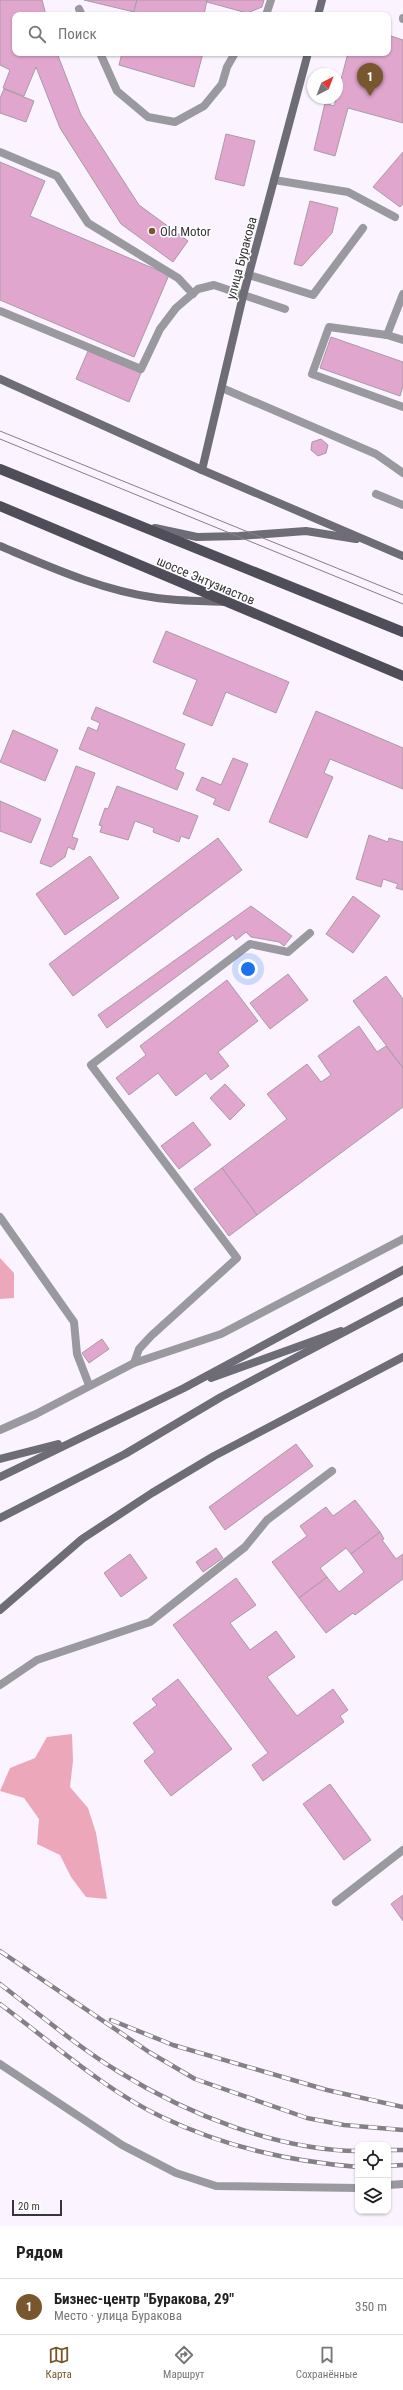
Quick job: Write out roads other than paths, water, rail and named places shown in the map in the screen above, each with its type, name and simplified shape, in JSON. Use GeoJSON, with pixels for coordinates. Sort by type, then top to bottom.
{"type":"FeatureCollection","features":[{"type":"Feature","properties":{"kind":"main road"},"geometry":{"type":"LineString","coordinates":[[319,12],[322,0]]}},
{"type":"Feature","properties":{"kind":"main road","name":"улица Буракова"},"geometry":{"type":"LineString","coordinates":[[202,470],[243,296],[307,56]]}},
{"type":"Feature","properties":{"kind":"main road"},"geometry":{"type":"LineString","coordinates":[[0,379],[202,470],[403,556]]}},
{"type":"Feature","properties":{"kind":"main road","name":"шоссе Энтузиастов"},"geometry":{"type":"LineString","coordinates":[[0,468],[403,632]]}},
{"type":"Feature","properties":{"kind":"main road","name":"шоссе Энтузиастов"},"geometry":{"type":"LineString","coordinates":[[0,506],[403,676]]}},
{"type":"Feature","properties":{"kind":"main road"},"geometry":{"type":"LineString","coordinates":[[139,525],[197,537],[239,536],[306,531],[369,541]]}},
{"type":"Feature","properties":{"kind":"main road"},"geometry":{"type":"LineString","coordinates":[[0,546],[51,568],[125,592],[177,600],[225,602]]}},
{"type":"Feature","properties":{"kind":"main road"},"geometry":{"type":"LineString","coordinates":[[0,1477],[184,1388],[403,1270]]}},
{"type":"Feature","properties":{"kind":"main road"},"geometry":{"type":"LineString","coordinates":[[0,1518],[125,1454],[221,1397],[372,1320],[403,1301]]}},
{"type":"Feature","properties":{"kind":"main road"},"geometry":{"type":"LineString","coordinates":[[184,1388],[372,1320]]}},
{"type":"Feature","properties":{"kind":"main road"},"geometry":{"type":"LineString","coordinates":[[1,1609],[82,1539],[152,1493],[214,1456],[403,1357]]}},
{"type":"Feature","properties":{"kind":"main road"},"geometry":{"type":"LineString","coordinates":[[0,1459],[78,1438]]}},
{"type":"Feature","properties":{"kind":"lane"},"geometry":{"type":"LineString","coordinates":[[267,12],[271,0]]}},
{"type":"Feature","properties":{"kind":"lane"},"geometry":{"type":"LineString","coordinates":[[101,56],[117,91],[148,117],[175,122],[204,106],[222,84],[227,67],[232,56]]}},
{"type":"Feature","properties":{"kind":"lane"},"geometry":{"type":"LineString","coordinates":[[0,152],[57,176],[88,223],[178,278],[192,294]]}},
{"type":"Feature","properties":{"kind":"lane"},"geometry":{"type":"LineString","coordinates":[[274,180],[348,192],[395,217]]}},
{"type":"Feature","properties":{"kind":"lane"},"geometry":{"type":"LineString","coordinates":[[249,275],[313,295],[363,228]]}},
{"type":"Feature","properties":{"kind":"lane"},"geometry":{"type":"LineString","coordinates":[[0,311],[141,369],[160,329],[176,308],[198,288],[214,285],[285,309]]}},
{"type":"Feature","properties":{"kind":"lane"},"geometry":{"type":"LineString","coordinates":[[387,335],[403,294]]}},
{"type":"Feature","properties":{"kind":"lane"},"geometry":{"type":"LineString","coordinates":[[403,340],[387,335],[329,327],[312,374],[403,407]]}},
{"type":"Feature","properties":{"kind":"lane"},"geometry":{"type":"LineString","coordinates":[[222,388],[376,454],[403,473]]}},
{"type":"Feature","properties":{"kind":"lane"},"geometry":{"type":"LineString","coordinates":[[376,494],[403,505]]}},
{"type":"Feature","properties":{"kind":"lane"},"geometry":{"type":"LineString","coordinates":[[134,1362],[139,1349],[151,1336],[237,1258],[90,1065],[250,944],[288,952],[310,933]]}},
{"type":"Feature","properties":{"kind":"lane"},"geometry":{"type":"LineString","coordinates":[[0,1217],[74,1322],[77,1354],[89,1386]]}},
{"type":"Feature","properties":{"kind":"lane"},"geometry":{"type":"LineString","coordinates":[[0,1430],[134,1362],[221,1334],[403,1239]]}},
{"type":"Feature","properties":{"kind":"lane"},"geometry":{"type":"LineString","coordinates":[[0,1685],[37,1660],[150,1622],[245,1547],[267,1520],[332,1471]]}},
{"type":"Feature","properties":{"kind":"lane"},"geometry":{"type":"LineString","coordinates":[[336,1902],[403,1850]]}},
{"type":"Feature","properties":{"kind":"lane"},"geometry":{"type":"LineString","coordinates":[[0,2064],[122,2145],[176,2173],[216,2186],[355,2188]]}},
{"type":"Feature","properties":{"kind":"lane"},"geometry":{"type":"LineString","coordinates":[[391,2185],[403,2184]]}},
{"type":"Feature","properties":{"kind":"tram line"},"geometry":{"type":"LineString","coordinates":[[0,431],[403,595]]}},
{"type":"Feature","properties":{"kind":"tram line"},"geometry":{"type":"LineString","coordinates":[[0,439],[403,604]]}},
{"type":"Feature","properties":{"kind":"railway"},"geometry":{"type":"LineString","coordinates":[[0,1951],[149,2052],[195,2079],[307,2118],[344,2125],[403,2130]]}},
{"type":"Feature","properties":{"kind":"railway"},"geometry":{"type":"LineString","coordinates":[[0,1984],[104,2063],[174,2102],[234,2127],[265,2137],[327,2149],[355,2151]]}},
{"type":"Feature","properties":{"kind":"railway"},"geometry":{"type":"LineString","coordinates":[[0,2004],[99,2080],[141,2106],[186,2128],[209,2137],[257,2151],[307,2161],[355,2167]]}},
{"type":"Feature","properties":{"kind":"railway"},"geometry":{"type":"LineString","coordinates":[[111,2020],[173,2045],[327,2090],[403,2107]]}},
{"type":"Feature","properties":{"kind":"railway"},"geometry":{"type":"LineString","coordinates":[[391,2150],[403,2150]]}},
{"type":"Feature","properties":{"kind":"railway"},"geometry":{"type":"LineString","coordinates":[[391,2166],[403,2165]]}},
{"type":"Feature","properties":{"kind":"place","name":"Бизнес-центр \"Буракова, 29\""},"geometry":{"type":"Point","coordinates":[370,96]}},
{"type":"Feature","properties":{"kind":"place","name":"Old Motor"},"geometry":{"type":"Point","coordinates":[152,231]}}]}
